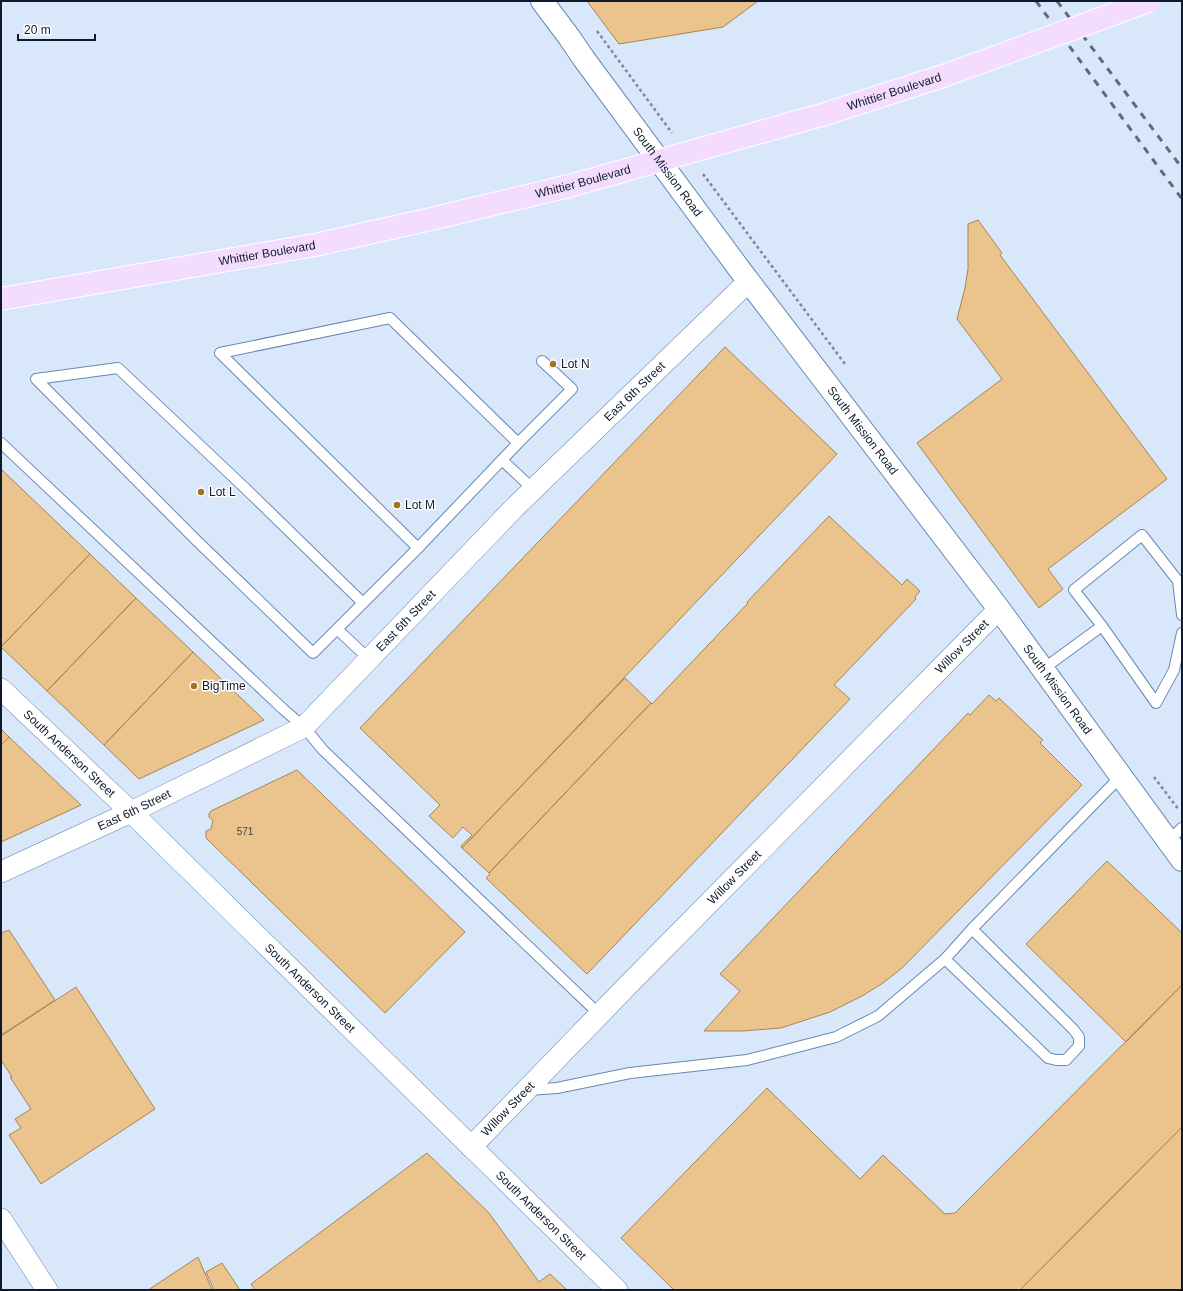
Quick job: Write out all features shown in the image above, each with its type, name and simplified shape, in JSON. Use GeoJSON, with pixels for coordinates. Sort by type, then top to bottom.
{"type":"FeatureCollection","features":[{"type":"Feature","properties":{"kind":"main road","name":"Whittier Boulevard"},"geometry":{"type":"LineString","coordinates":[[1,299],[315,245],[431,220],[569,186],[818,116],[938,78],[1047,40],[1149,1]]}},
{"type":"Feature","properties":{"kind":"street","name":"South Mission Road"},"geometry":{"type":"LineString","coordinates":[[542,1],[749,281],[999,609],[1121,776],[1175,835],[1182,860]]}},
{"type":"Feature","properties":{"kind":"street","name":"East 6th Street"},"geometry":{"type":"LineString","coordinates":[[1,872],[131,812],[304,727],[510,513],[749,281]]}},
{"type":"Feature","properties":{"kind":"street","name":"Willow Street"},"geometry":{"type":"LineString","coordinates":[[470,1147],[599,1014],[999,609]]}},
{"type":"Feature","properties":{"kind":"street","name":"South Anderson Street"},"geometry":{"type":"LineString","coordinates":[[1,689],[131,812],[617,1290]]}},
{"type":"Feature","properties":{"kind":"street"},"geometry":{"type":"LineString","coordinates":[[1,1219],[47,1290]]}},
{"type":"Feature","properties":{"kind":"lane"},"geometry":{"type":"LineString","coordinates":[[418,548],[220,353],[390,318],[518,443]]}},
{"type":"Feature","properties":{"kind":"lane"},"geometry":{"type":"LineString","coordinates":[[363,602],[118,368],[36,379],[196,540],[313,653],[418,548],[518,443],[572,389],[542,361]]}},
{"type":"Feature","properties":{"kind":"lane"},"geometry":{"type":"LineString","coordinates":[[1,443],[283,709],[304,727],[323,750],[599,1014]]}},
{"type":"Feature","properties":{"kind":"lane"},"geometry":{"type":"LineString","coordinates":[[502,460],[534,490]]}},
{"type":"Feature","properties":{"kind":"lane"},"geometry":{"type":"LineString","coordinates":[[1182,615],[1178,581],[1142,535],[1074,590],[1102,626],[1156,703],[1174,670],[1182,633]]}},
{"type":"Feature","properties":{"kind":"lane"},"geometry":{"type":"LineString","coordinates":[[1043,669],[1102,626]]}},
{"type":"Feature","properties":{"kind":"lane"},"geometry":{"type":"LineString","coordinates":[[337,629],[370,660]]}},
{"type":"Feature","properties":{"kind":"lane"},"geometry":{"type":"LineString","coordinates":[[526,1090],[557,1088],[630,1073],[747,1060],[836,1037],[878,1016],[945,959],[972,929],[1121,776]]}},
{"type":"Feature","properties":{"kind":"lane"},"geometry":{"type":"LineString","coordinates":[[945,959],[1048,1058],[1066,1060],[1079,1046],[1079,1037],[1073,1029],[972,929]]}},
{"type":"Feature","properties":{"kind":"pier"},"geometry":{"type":"Polygon","coordinates":[[[1142,1],[1182,1],[1182,47],[1174,50],[1142,1]]]}},
{"type":"Feature","properties":{"kind":"building"},"geometry":{"type":"Polygon","coordinates":[[[587,1],[758,1],[723,27],[619,44],[587,1]]]}},
{"type":"Feature","properties":{"kind":"building"},"geometry":{"type":"Polygon","coordinates":[[[978,220],[1002,253],[1000,255],[1167,479],[1048,569],[1063,589],[1039,608],[917,443],[1002,379],[957,319],[968,269],[968,224],[978,220]]]}},
{"type":"Feature","properties":{"kind":"building"},"geometry":{"type":"Polygon","coordinates":[[[725,347],[837,454],[462,848],[461,846],[472,835],[463,827],[453,838],[429,816],[440,805],[360,728],[725,347]]]}},
{"type":"Feature","properties":{"kind":"building"},"geometry":{"type":"Polygon","coordinates":[[[1,469],[90,554],[1,647],[1,469]]]}},
{"type":"Feature","properties":{"kind":"building"},"geometry":{"type":"Polygon","coordinates":[[[829,516],[902,585],[907,579],[920,591],[915,597],[916,599],[834,685],[850,699],[587,974],[486,878],[490,874],[489,873],[651,703],[652,704],[829,516]]]}},
{"type":"Feature","properties":{"kind":"building"},"geometry":{"type":"Polygon","coordinates":[[[90,554],[136,598],[47,691],[1,647],[90,554]]]}},
{"type":"Feature","properties":{"kind":"building"},"geometry":{"type":"Polygon","coordinates":[[[136,598],[193,652],[104,745],[47,691],[136,598]]]}},
{"type":"Feature","properties":{"kind":"building","name":"BigTime"},"geometry":{"type":"Polygon","coordinates":[[[193,652],[264,720],[139,779],[104,745],[193,652]]]}},
{"type":"Feature","properties":{"kind":"building"},"geometry":{"type":"Polygon","coordinates":[[[625,678],[651,703],[489,873],[462,848],[625,678]]]}},
{"type":"Feature","properties":{"kind":"building"},"geometry":{"type":"Polygon","coordinates":[[[989,695],[996,701],[999,698],[1043,740],[1040,743],[1082,785],[902,968],[883,983],[862,996],[830,1012],[781,1028],[742,1031],[704,1031],[740,991],[720,974],[968,713],[970,715],[989,695]]]}},
{"type":"Feature","properties":{"kind":"building"},"geometry":{"type":"Polygon","coordinates":[[[1,729],[9,737],[1,745],[1,729]]]}},
{"type":"Feature","properties":{"kind":"building"},"geometry":{"type":"Polygon","coordinates":[[[9,737],[81,805],[1,842],[1,745],[9,737]]]}},
{"type":"Feature","properties":{"kind":"building"},"geometry":{"type":"Polygon","coordinates":[[[297,770],[465,932],[385,1013],[206,838],[206,831],[211,829],[213,820],[209,817],[211,811],[297,770]]]}},
{"type":"Feature","properties":{"kind":"building"},"geometry":{"type":"Polygon","coordinates":[[[1107,861],[1182,933],[1182,985],[1126,1042],[1026,944],[1107,861]]]}},
{"type":"Feature","properties":{"kind":"building"},"geometry":{"type":"Polygon","coordinates":[[[9,930],[55,1000],[3,1034],[1,1031],[1,933],[9,930]]]}},
{"type":"Feature","properties":{"kind":"building"},"geometry":{"type":"Polygon","coordinates":[[[1182,985],[1182,1127],[1020,1290],[674,1290],[621,1238],[767,1088],[860,1179],[883,1155],[945,1214],[955,1213],[1182,985]]]}},
{"type":"Feature","properties":{"kind":"building"},"geometry":{"type":"Polygon","coordinates":[[[76,987],[155,1109],[41,1184],[9,1135],[21,1128],[15,1119],[31,1109],[10,1077],[12,1077],[1,1060],[1,1036],[76,987]]]}},
{"type":"Feature","properties":{"kind":"building"},"geometry":{"type":"Polygon","coordinates":[[[1182,1127],[1182,1290],[1020,1290],[1182,1127]]]}},
{"type":"Feature","properties":{"kind":"building"},"geometry":{"type":"Polygon","coordinates":[[[427,1153],[489,1213],[539,1282],[550,1274],[567,1290],[255,1290],[251,1284],[427,1153]]]}},
{"type":"Feature","properties":{"kind":"building"},"geometry":{"type":"Polygon","coordinates":[[[198,1257],[212,1290],[148,1290],[198,1257]]]}},
{"type":"Feature","properties":{"kind":"building"},"geometry":{"type":"Polygon","coordinates":[[[222,1263],[240,1290],[214,1290],[206,1272],[222,1263]]]}},
{"type":"Feature","properties":{"kind":"railway"},"geometry":{"type":"LineString","coordinates":[[1036,1],[1182,199]]}},
{"type":"Feature","properties":{"kind":"railway"},"geometry":{"type":"LineString","coordinates":[[1057,1],[1182,168]]}},
{"type":"Feature","properties":{"kind":"place","name":"Lot N"},"geometry":{"type":"Point","coordinates":[553,364]}},
{"type":"Feature","properties":{"kind":"place","name":"Lot L"},"geometry":{"type":"Point","coordinates":[201,492]}},
{"type":"Feature","properties":{"kind":"place","name":"Lot M"},"geometry":{"type":"Point","coordinates":[397,505]}},
{"type":"Feature","properties":{"kind":"place","name":"BigTime"},"geometry":{"type":"Point","coordinates":[194,686]}}]}
